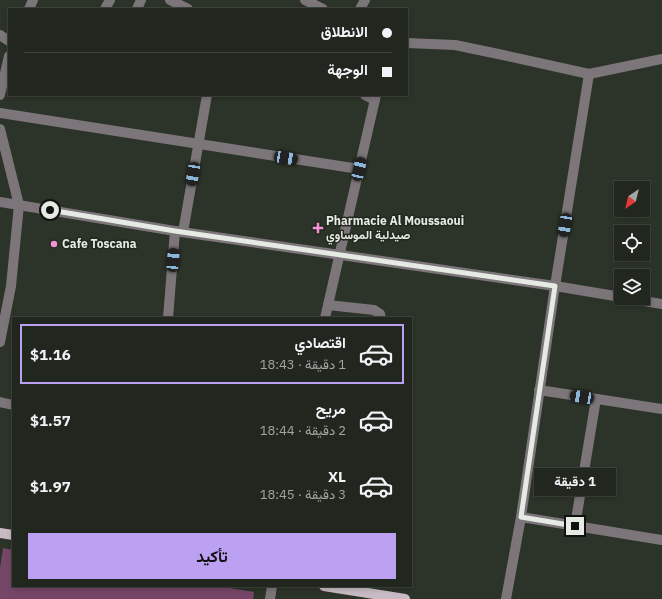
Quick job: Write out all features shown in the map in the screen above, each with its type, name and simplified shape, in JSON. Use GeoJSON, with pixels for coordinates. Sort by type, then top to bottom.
{"type":"FeatureCollection","features":[{"type":"Feature","properties":{"kind":"main road"},"geometry":{"type":"LineString","coordinates":[[0,533],[12,535]]}},
{"type":"Feature","properties":{"kind":"main road"},"geometry":{"type":"LineString","coordinates":[[330,587],[405,599]]}},
{"type":"Feature","properties":{"kind":"street"},"geometry":{"type":"LineString","coordinates":[[170,0],[186,8]]}},
{"type":"Feature","properties":{"kind":"street"},"geometry":{"type":"LineString","coordinates":[[305,0],[321,8]]}},
{"type":"Feature","properties":{"kind":"street"},"geometry":{"type":"LineString","coordinates":[[408,43],[455,45],[589,74],[662,59]]}},
{"type":"Feature","properties":{"kind":"street"},"geometry":{"type":"LineString","coordinates":[[0,95],[8,60]]}},
{"type":"Feature","properties":{"kind":"street"},"geometry":{"type":"LineString","coordinates":[[506,599],[521,517],[539,390],[589,74]]}},
{"type":"Feature","properties":{"kind":"street"},"geometry":{"type":"LineString","coordinates":[[168,317],[179,231],[207,96]]}},
{"type":"Feature","properties":{"kind":"street"},"geometry":{"type":"LineString","coordinates":[[325,317],[375,97]]}},
{"type":"Feature","properties":{"kind":"street"},"geometry":{"type":"LineString","coordinates":[[0,113],[359,169]]}},
{"type":"Feature","properties":{"kind":"street"},"geometry":{"type":"LineString","coordinates":[[0,129],[19,205],[11,286],[0,342]]}},
{"type":"Feature","properties":{"kind":"street"},"geometry":{"type":"LineString","coordinates":[[0,202],[179,231],[614,296]]}},
{"type":"Feature","properties":{"kind":"street"},"geometry":{"type":"LineString","coordinates":[[650,302],[662,304]]}},
{"type":"Feature","properties":{"kind":"street"},"geometry":{"type":"LineString","coordinates":[[328,305],[374,310],[380,314],[381,317]]}},
{"type":"Feature","properties":{"kind":"street"},"geometry":{"type":"LineString","coordinates":[[539,390],[662,409]]}},
{"type":"Feature","properties":{"kind":"street"},"geometry":{"type":"LineString","coordinates":[[575,526],[596,399]]}},
{"type":"Feature","properties":{"kind":"street"},"geometry":{"type":"LineString","coordinates":[[0,402],[12,405]]}},
{"type":"Feature","properties":{"kind":"street"},"geometry":{"type":"LineString","coordinates":[[521,517],[662,540]]}},
{"type":"Feature","properties":{"kind":"street"},"geometry":{"type":"LineString","coordinates":[[270,599],[272,587]]}},
{"type":"Feature","properties":{"kind":"shaded area"},"geometry":{"type":"Polygon","coordinates":[[[3,548],[12,550],[12,587],[224,587],[254,592],[253,599],[0,599],[0,568],[3,548]]]}},
{"type":"Feature","properties":{"kind":"place","name":"Pharmacie Al Moussaoui صيدلية الموساوي"},"geometry":{"type":"Point","coordinates":[318,228]}},
{"type":"Feature","properties":{"kind":"place","name":"Cafe Toscana"},"geometry":{"type":"Point","coordinates":[54,244]}},
{"type":"Feature","properties":{"kind":"route"},"geometry":{"type":"LineString","coordinates":[[50,210],[175,231],[555,286],[521,517],[575,526]]}}]}
